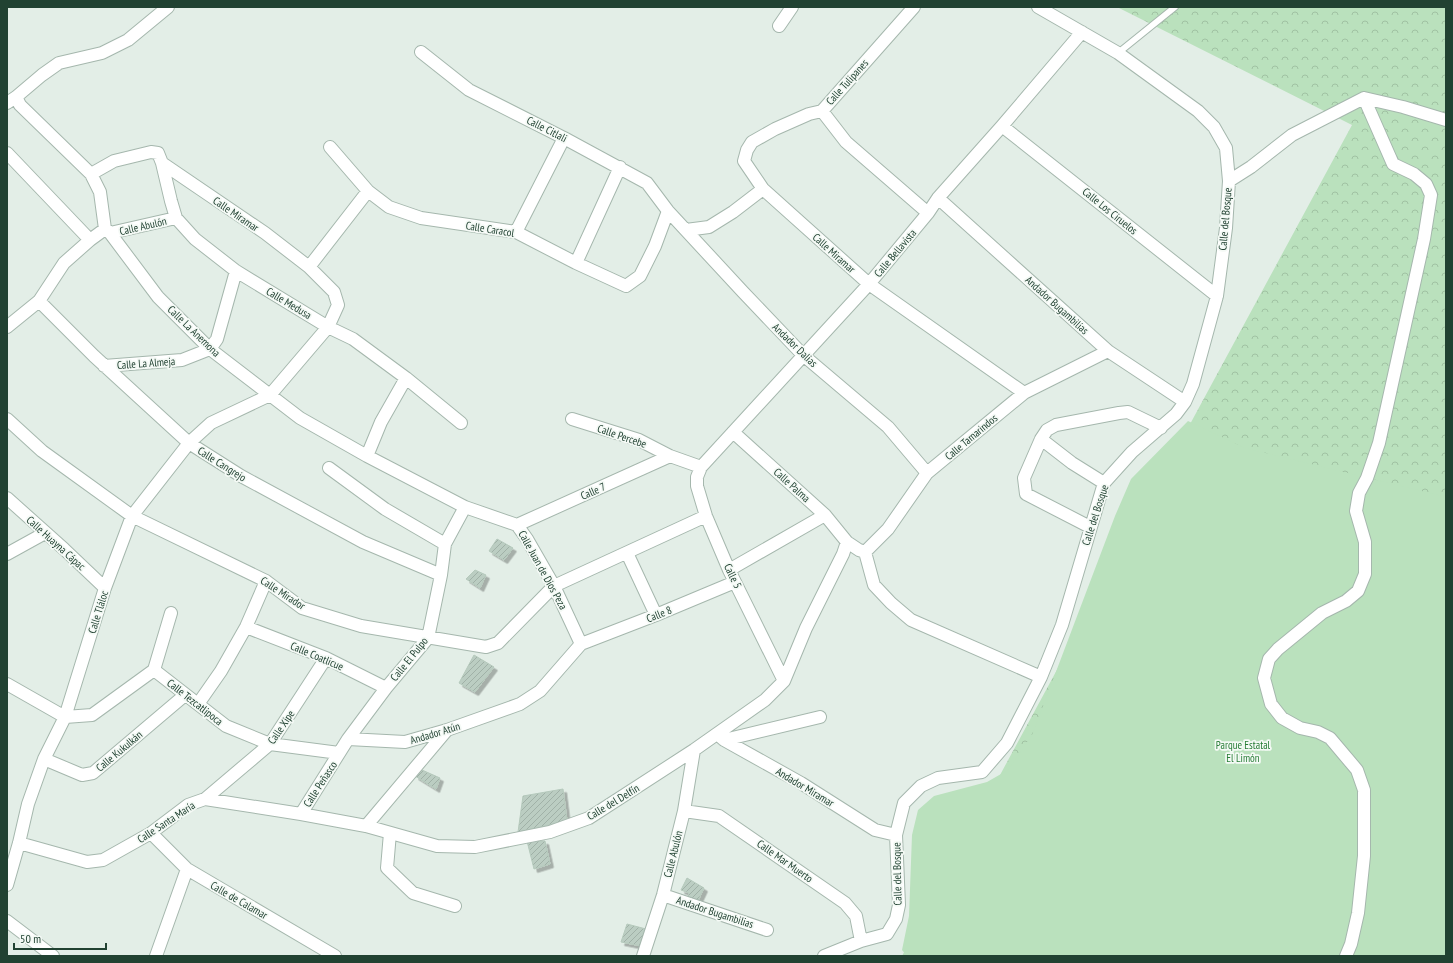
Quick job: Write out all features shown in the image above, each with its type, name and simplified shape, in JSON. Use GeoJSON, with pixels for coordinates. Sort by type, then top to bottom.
{"type":"FeatureCollection","features":[{"type":"Feature","properties":{"kind":"street"},"geometry":{"type":"LineString","coordinates":[[12,100],[59,63],[102,53],[128,40],[168,7]]}},
{"type":"Feature","properties":{"kind":"street"},"geometry":{"type":"LineString","coordinates":[[779,26],[792,7]]}},
{"type":"Feature","properties":{"kind":"street","name":"Calle Tulipanes"},"geometry":{"type":"LineString","coordinates":[[747,150],[752,142],[775,129],[809,114],[822,111],[914,7]]}},
{"type":"Feature","properties":{"kind":"street","name":"Calle del Bosque"},"geometry":{"type":"LineString","coordinates":[[824,956],[861,941],[887,934],[896,919],[899,905],[896,835],[904,803],[921,786],[938,778],[982,772],[1007,743],[1041,677],[1062,625],[1104,483],[1132,452],[1176,414],[1185,402],[1193,384],[1217,296],[1226,228],[1229,181],[1226,148],[1214,127],[1198,111],[1118,54],[1038,7]]}},
{"type":"Feature","properties":{"kind":"street","name":"Calle Bellavista"},"geometry":{"type":"LineString","coordinates":[[701,467],[869,284],[928,213],[938,198],[1082,32]]}},
{"type":"Feature","properties":{"kind":"street","name":"Calle Citlali"},"geometry":{"type":"LineString","coordinates":[[421,52],[469,90],[620,167],[647,183],[668,211]]}},
{"type":"Feature","properties":{"kind":"street"},"geometry":{"type":"LineString","coordinates":[[1346,956],[1351,944],[1358,913],[1364,856],[1364,790],[1357,770],[1330,738],[1318,732],[1300,728],[1282,718],[1271,704],[1264,678],[1269,659],[1278,649],[1322,613],[1346,601],[1358,591],[1365,574],[1365,542],[1356,511],[1359,493],[1379,443],[1424,239],[1431,195],[1426,184],[1414,174],[1393,164],[1364,98]]}},
{"type":"Feature","properties":{"kind":"street"},"geometry":{"type":"LineString","coordinates":[[1229,181],[1251,167],[1292,135],[1364,98],[1403,107],[1446,120]]}},
{"type":"Feature","properties":{"kind":"street","name":"Calle La Anemona"},"geometry":{"type":"LineString","coordinates":[[12,100],[91,174],[100,192],[108,231],[158,297],[210,349],[300,418],[367,456],[466,507]]}},
{"type":"Feature","properties":{"kind":"street"},"geometry":{"type":"LineString","coordinates":[[822,111],[846,142],[928,213]]}},
{"type":"Feature","properties":{"kind":"street","name":"Calle Los Ciruelos"},"geometry":{"type":"LineString","coordinates":[[1002,126],[1217,296]]}},
{"type":"Feature","properties":{"kind":"street"},"geometry":{"type":"LineString","coordinates":[[516,232],[564,138]]}},
{"type":"Feature","properties":{"kind":"street","name":"Calle Caracol"},"geometry":{"type":"LineString","coordinates":[[330,147],[368,191],[389,207],[421,218],[516,232],[576,263],[626,286],[640,276],[655,246],[668,211]]}},
{"type":"Feature","properties":{"kind":"street","name":"Calle Miramar"},"geometry":{"type":"LineString","coordinates":[[747,150],[744,161],[763,189],[869,284],[1024,393]]}},
{"type":"Feature","properties":{"kind":"street"},"geometry":{"type":"LineString","coordinates":[[91,174],[114,161],[151,152],[160,158]]}},
{"type":"Feature","properties":{"kind":"street"},"geometry":{"type":"LineString","coordinates":[[7,153],[90,240]]}},
{"type":"Feature","properties":{"kind":"street","name":"Calle Miramar"},"geometry":{"type":"LineString","coordinates":[[160,158],[265,233],[309,267],[334,292],[338,305],[328,327]]}},
{"type":"Feature","properties":{"kind":"street","name":"Calle Medusa"},"geometry":{"type":"LineString","coordinates":[[160,158],[176,218],[195,240],[236,271],[328,327],[353,339],[406,378],[461,423]]}},
{"type":"Feature","properties":{"kind":"street"},"geometry":{"type":"LineString","coordinates":[[576,263],[620,167]]}},
{"type":"Feature","properties":{"kind":"street"},"geometry":{"type":"LineString","coordinates":[[686,230],[709,227],[733,212],[763,189]]}},
{"type":"Feature","properties":{"kind":"street"},"geometry":{"type":"LineString","coordinates":[[309,267],[368,191]]}},
{"type":"Feature","properties":{"kind":"street","name":"Andador Bugambilias"},"geometry":{"type":"LineString","coordinates":[[938,198],[1108,351],[1185,402]]}},
{"type":"Feature","properties":{"kind":"street","name":"Andador Dalias"},"geometry":{"type":"LineString","coordinates":[[668,211],[803,355],[888,427],[927,473]]}},
{"type":"Feature","properties":{"kind":"street","name":"Calle Abulón"},"geometry":{"type":"LineString","coordinates":[[7,327],[39,301],[64,263],[90,240],[108,231],[176,218]]}},
{"type":"Feature","properties":{"kind":"street"},"geometry":{"type":"LineString","coordinates":[[210,349],[218,339],[236,271]]}},
{"type":"Feature","properties":{"kind":"street","name":"Calle Cangrejo"},"geometry":{"type":"LineString","coordinates":[[39,301],[104,366],[189,443],[241,476],[363,542],[441,575]]}},
{"type":"Feature","properties":{"kind":"street"},"geometry":{"type":"LineString","coordinates":[[270,395],[328,327]]}},
{"type":"Feature","properties":{"kind":"street","name":"Calle La Almeja"},"geometry":{"type":"LineString","coordinates":[[104,366],[182,360],[210,349]]}},
{"type":"Feature","properties":{"kind":"street","name":"Calle Tamarindos"},"geometry":{"type":"LineString","coordinates":[[862,551],[888,529],[927,473],[1024,393],[1108,351]]}},
{"type":"Feature","properties":{"kind":"street"},"geometry":{"type":"LineString","coordinates":[[367,456],[382,422],[406,378]]}},
{"type":"Feature","properties":{"kind":"street","name":"Calle Tláloc"},"geometry":{"type":"LineString","coordinates":[[7,885],[28,804],[44,759],[65,717],[105,588],[132,516],[189,443],[211,423],[270,395]]}},
{"type":"Feature","properties":{"kind":"street"},"geometry":{"type":"LineString","coordinates":[[1090,528],[1026,494],[1024,478],[1041,439],[1047,430],[1056,425],[1128,412],[1161,428]]}},
{"type":"Feature","properties":{"kind":"street","name":"Calle Mirador"},"geometry":{"type":"LineString","coordinates":[[7,419],[42,450],[132,516],[266,581],[302,608],[361,626],[486,647],[498,643],[554,586]]}},
{"type":"Feature","properties":{"kind":"street","name":"Calle Percebe"},"geometry":{"type":"LineString","coordinates":[[572,419],[639,440],[670,456],[701,467]]}},
{"type":"Feature","properties":{"kind":"street","name":"Calle Palma"},"geometry":{"type":"LineString","coordinates":[[733,432],[825,516],[847,542],[862,551]]}},
{"type":"Feature","properties":{"kind":"street"},"geometry":{"type":"LineString","coordinates":[[1041,439],[1072,463],[1104,483]]}},
{"type":"Feature","properties":{"kind":"street","name":"Calle 7"},"geometry":{"type":"LineString","coordinates":[[517,525],[670,456]]}},
{"type":"Feature","properties":{"kind":"street","name":"Calle 5"},"geometry":{"type":"LineString","coordinates":[[701,467],[697,477],[697,486],[706,516],[728,570],[784,681]]}},
{"type":"Feature","properties":{"kind":"street"},"geometry":{"type":"LineString","coordinates":[[329,468],[385,509],[445,544]]}},
{"type":"Feature","properties":{"kind":"street","name":"Calle Huayna Cápac"},"geometry":{"type":"LineString","coordinates":[[7,498],[105,588]]}},
{"type":"Feature","properties":{"kind":"street","name":"Calle El Pulpo"},"geometry":{"type":"LineString","coordinates":[[339,753],[386,688],[428,638],[441,575],[445,544],[466,507]]}},
{"type":"Feature","properties":{"kind":"street","name":"Calle Juan de Dios Peza"},"geometry":{"type":"LineString","coordinates":[[466,507],[517,525],[527,539],[554,586],[581,644]]}},
{"type":"Feature","properties":{"kind":"street"},"geometry":{"type":"LineString","coordinates":[[554,586],[706,516]]}},
{"type":"Feature","properties":{"kind":"street"},"geometry":{"type":"LineString","coordinates":[[728,570],[825,516]]}},
{"type":"Feature","properties":{"kind":"street"},"geometry":{"type":"LineString","coordinates":[[7,554],[45,533]]}},
{"type":"Feature","properties":{"kind":"street"},"geometry":{"type":"LineString","coordinates":[[784,681],[806,628],[847,542]]}},
{"type":"Feature","properties":{"kind":"street"},"geometry":{"type":"LineString","coordinates":[[862,551],[874,585],[891,603],[911,620],[1041,677]]}},
{"type":"Feature","properties":{"kind":"street"},"geometry":{"type":"LineString","coordinates":[[627,553],[656,616]]}},
{"type":"Feature","properties":{"kind":"street"},"geometry":{"type":"LineString","coordinates":[[198,704],[221,672],[246,627],[266,581]]}},
{"type":"Feature","properties":{"kind":"street","name":"Calle 8"},"geometry":{"type":"LineString","coordinates":[[581,644],[656,616],[735,582]]}},
{"type":"Feature","properties":{"kind":"street"},"geometry":{"type":"LineString","coordinates":[[7,684],[65,717],[92,715],[154,670],[171,613]]}},
{"type":"Feature","properties":{"kind":"street","name":"Calle Coatlicue"},"geometry":{"type":"LineString","coordinates":[[246,627],[326,658],[386,688]]}},
{"type":"Feature","properties":{"kind":"street","name":"Andador Atún"},"geometry":{"type":"LineString","coordinates":[[348,739],[406,742],[447,730],[520,704],[540,691],[581,644]]}},
{"type":"Feature","properties":{"kind":"street","name":"Calle Xipe"},"geometry":{"type":"LineString","coordinates":[[205,799],[270,744],[326,658]]}},
{"type":"Feature","properties":{"kind":"street","name":"Calle Tezcatlipoca"},"geometry":{"type":"LineString","coordinates":[[154,670],[185,696],[198,704],[226,726],[270,744],[339,753]]}},
{"type":"Feature","properties":{"kind":"street","name":"Calle del Delfín"},"geometry":{"type":"LineString","coordinates":[[366,826],[437,846],[474,847],[550,832],[589,818],[694,750],[720,737],[765,700],[784,681]]}},
{"type":"Feature","properties":{"kind":"street","name":"Calle Kukulkán"},"geometry":{"type":"LineString","coordinates":[[44,759],[82,775],[93,773],[185,696]]}},
{"type":"Feature","properties":{"kind":"street"},"geometry":{"type":"LineString","coordinates":[[720,737],[820,717]]}},
{"type":"Feature","properties":{"kind":"street"},"geometry":{"type":"LineString","coordinates":[[366,826],[447,730]]}},
{"type":"Feature","properties":{"kind":"street","name":"Andador Miramar"},"geometry":{"type":"LineString","coordinates":[[720,737],[801,783],[875,830],[896,835]]}},
{"type":"Feature","properties":{"kind":"street","name":"Calle Abulón"},"geometry":{"type":"LineString","coordinates":[[643,956],[663,895],[684,811],[694,750]]}},
{"type":"Feature","properties":{"kind":"street","name":"Calle Peñasco"},"geometry":{"type":"LineString","coordinates":[[301,814],[339,753]]}},
{"type":"Feature","properties":{"kind":"street","name":"Calle Santa María"},"geometry":{"type":"LineString","coordinates":[[19,843],[87,862],[103,860],[151,833],[188,805],[205,799],[366,826]]}},
{"type":"Feature","properties":{"kind":"street","name":"Calle Mar Muerto"},"geometry":{"type":"LineString","coordinates":[[684,811],[719,816],[845,903],[856,916],[861,941]]}},
{"type":"Feature","properties":{"kind":"street"},"geometry":{"type":"LineString","coordinates":[[390,832],[387,868],[413,893],[455,906]]}},
{"type":"Feature","properties":{"kind":"street","name":"Calle de Calamar"},"geometry":{"type":"LineString","coordinates":[[151,833],[187,870],[335,956]]}},
{"type":"Feature","properties":{"kind":"street"},"geometry":{"type":"LineString","coordinates":[[156,956],[187,870]]}},
{"type":"Feature","properties":{"kind":"street","name":"Andador Bugambilias"},"geometry":{"type":"LineString","coordinates":[[663,895],[767,930]]}},
{"type":"Feature","properties":{"kind":"street"},"geometry":{"type":"LineString","coordinates":[[7,921],[53,956]]}},
{"type":"Feature","properties":{"kind":"lane"},"geometry":{"type":"LineString","coordinates":[[1118,54],[1175,7]]}},
{"type":"Feature","properties":{"kind":"green space","name":"Parque Estatal El Limón"},"geometry":{"type":"Polygon","coordinates":[[[1117,7],[1446,7],[1446,956],[902,956],[1352,125],[1117,7]]]}},
{"type":"Feature","properties":{"kind":"green space","name":"Parque Estatal El Limón"},"geometry":{"type":"Polygon","coordinates":[[[1188,421],[1245,448],[1446,497],[1446,956],[907,956],[902,950],[909,916],[912,835],[918,810],[934,796],[987,782],[1008,770],[1032,735],[1115,516],[1131,479],[1188,421]]]}},
{"type":"Feature","properties":{"kind":"building"},"geometry":{"type":"Polygon","coordinates":[[[497,539],[513,548],[504,560],[489,551],[497,539]]]}},
{"type":"Feature","properties":{"kind":"building"},"geometry":{"type":"Polygon","coordinates":[[[475,570],[486,575],[480,588],[466,579],[475,570]]]}},
{"type":"Feature","properties":{"kind":"building"},"geometry":{"type":"Polygon","coordinates":[[[474,655],[494,667],[475,692],[459,683],[474,655]]]}},
{"type":"Feature","properties":{"kind":"building"},"geometry":{"type":"Polygon","coordinates":[[[422,770],[440,778],[436,789],[415,776],[422,770]]]}},
{"type":"Feature","properties":{"kind":"building"},"geometry":{"type":"Polygon","coordinates":[[[563,789],[567,821],[518,832],[523,796],[563,789]]]}},
{"type":"Feature","properties":{"kind":"building"},"geometry":{"type":"Polygon","coordinates":[[[527,841],[545,841],[550,864],[534,869],[527,841]]]}},
{"type":"Feature","properties":{"kind":"building"},"geometry":{"type":"Polygon","coordinates":[[[687,878],[704,888],[697,903],[687,899],[689,893],[681,890],[687,878]]]}},
{"type":"Feature","properties":{"kind":"building"},"geometry":{"type":"Polygon","coordinates":[[[627,924],[646,929],[641,946],[621,942],[627,924]]]}}]}
